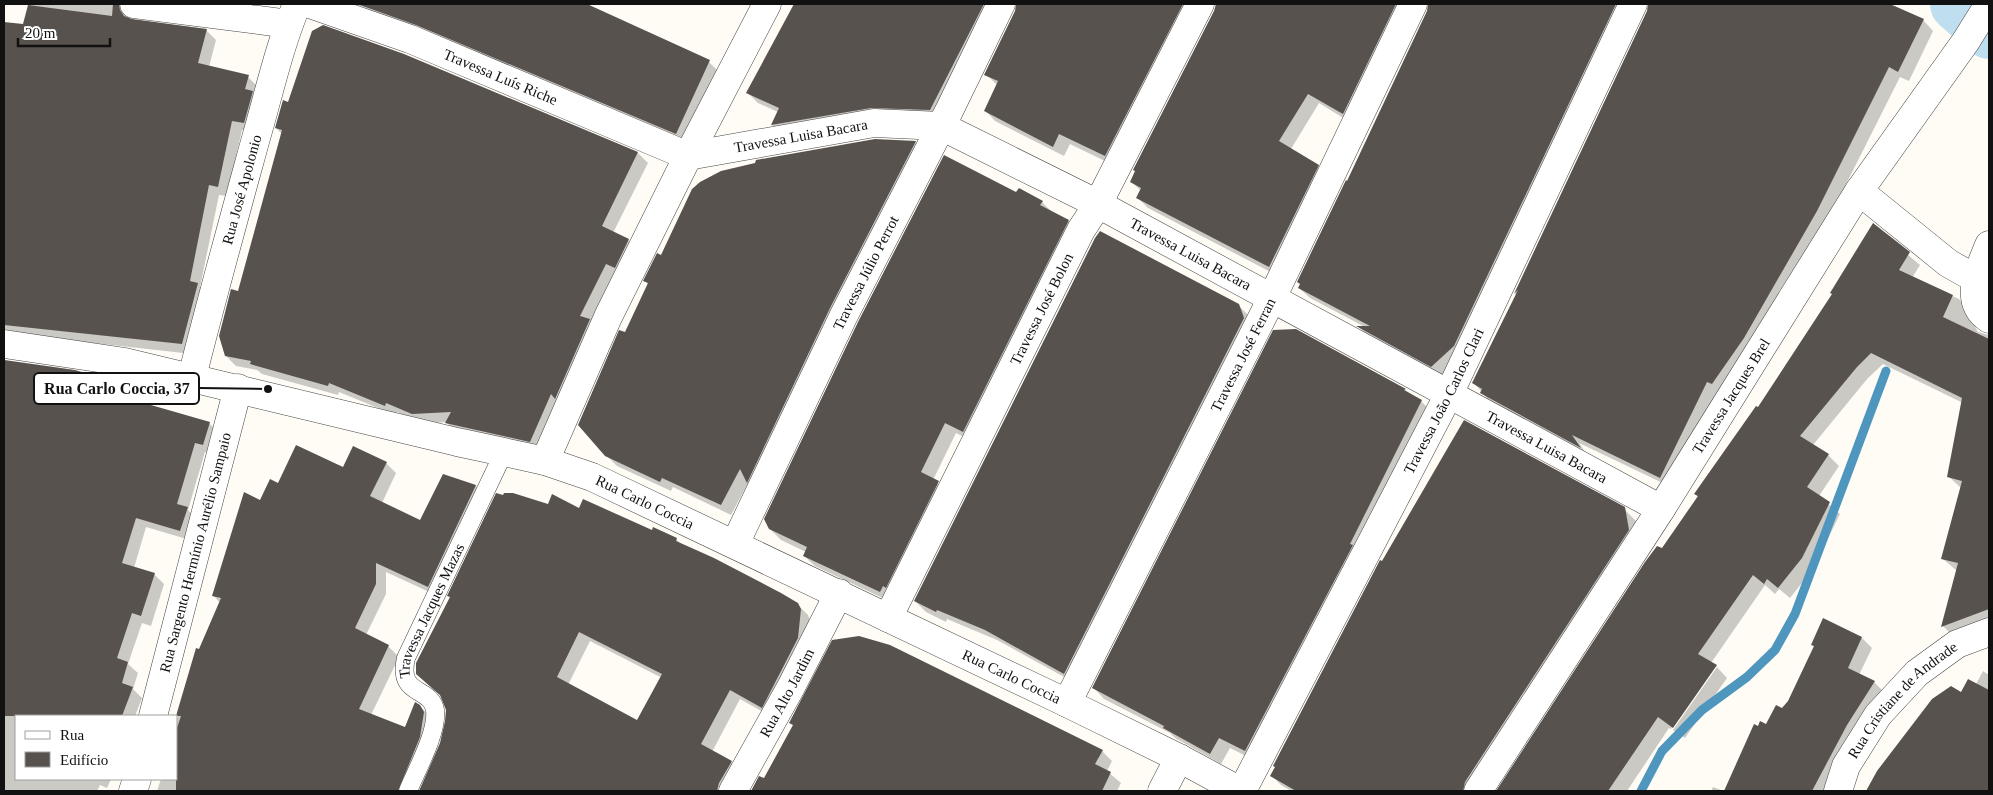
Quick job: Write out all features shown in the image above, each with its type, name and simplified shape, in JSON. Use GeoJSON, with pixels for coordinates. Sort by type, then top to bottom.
{"type":"FeatureCollection","features":[{"type":"Feature","properties":{"kind":"street"},"geometry":{"type":"LineString","coordinates":[[134,4],[293,14]]}},
{"type":"Feature","properties":{"kind":"street","name":"Travessa Luís Riche"},"geometry":{"type":"LineString","coordinates":[[310,4],[410,39],[688,156]]}},
{"type":"Feature","properties":{"kind":"street"},"geometry":{"type":"LineString","coordinates":[[545,461],[608,317],[688,156],[767,4]]}},
{"type":"Feature","properties":{"kind":"street","name":"Travessa Júlio Perrot"},"geometry":{"type":"LineString","coordinates":[[735,544],[844,315],[1001,4]]}},
{"type":"Feature","properties":{"kind":"street","name":"Travessa José Bolon"},"geometry":{"type":"LineString","coordinates":[[888,618],[1082,230],[1098,204],[1200,4]]}},
{"type":"Feature","properties":{"kind":"street","name":"Travessa José Ferran"},"geometry":{"type":"LineString","coordinates":[[1067,703],[1272,298],[1412,4]]}},
{"type":"Feature","properties":{"kind":"street","name":"Travessa João Carlos Clari"},"geometry":{"type":"LineString","coordinates":[[1241,791],[1449,394],[1632,4]]}},
{"type":"Feature","properties":{"kind":"street","name":"Travessa Jacques Brel"},"geometry":{"type":"LineString","coordinates":[[1478,791],[1661,509],[1859,191],[1966,41],[1989,4]]}},
{"type":"Feature","properties":{"kind":"street","name":"Rua José Apolonio"},"geometry":{"type":"LineString","coordinates":[[192,377],[215,283],[293,14]]}},
{"type":"Feature","properties":{"kind":"street","name":"Travessa Luisa Bacara"},"geometry":{"type":"LineString","coordinates":[[688,156],[874,123],[941,126],[1098,204],[1661,509]]}},
{"type":"Feature","properties":{"kind":"street"},"geometry":{"type":"LineString","coordinates":[[1859,191],[1948,263],[1976,280]]}},
{"type":"Feature","properties":{"kind":"street"},"geometry":{"type":"LineString","coordinates":[[1989,245],[1976,280],[1975,297],[1982,314],[1989,319]]}},
{"type":"Feature","properties":{"kind":"street","name":"Rua Carlo Coccia"},"geometry":{"type":"LineString","coordinates":[[4,344],[125,362],[192,377],[545,461],[592,477],[1067,703],[1241,791]]}},
{"type":"Feature","properties":{"kind":"street","name":"Rua Sargento Hermínio Aurélio Sampaio"},"geometry":{"type":"LineString","coordinates":[[153,715],[238,388]]}},
{"type":"Feature","properties":{"kind":"street","name":"Rua Alto Jardim"},"geometry":{"type":"LineString","coordinates":[[733,791],[791,687],[839,593]]}},
{"type":"Feature","properties":{"kind":"street","name":"Rua Cristiane de Andrade"},"geometry":{"type":"LineString","coordinates":[[1838,791],[1846,766],[1878,715],[1917,673],[1958,644],[1989,632]]}},
{"type":"Feature","properties":{"kind":"street"},"geometry":{"type":"LineString","coordinates":[[1162,791],[1179,758]]}},
{"type":"Feature","properties":{"kind":"lane","name":"Travessa Jacques Mazas"},"geometry":{"type":"LineString","coordinates":[[408,791],[431,736],[435,720],[435,710],[432,702],[407,682],[403,671],[406,658],[504,452]]}},
{"type":"Feature","properties":{"kind":"building"},"geometry":{"type":"Polygon","coordinates":[[[113,4],[119,4],[124,16],[132,19],[207,29],[198,63],[249,75],[245,89],[253,91],[244,123],[232,121],[218,187],[209,185],[190,281],[198,283],[182,344],[4,325],[4,22],[23,24],[28,5],[112,16],[113,4]]]}},
{"type":"Feature","properties":{"kind":"building"},"geometry":{"type":"Polygon","coordinates":[[[361,4],[587,4],[710,60],[676,134],[416,25],[361,4]]]}},
{"type":"Feature","properties":{"kind":"building"},"geometry":{"type":"Polygon","coordinates":[[[794,4],[984,4],[930,110],[871,108],[771,125],[779,108],[746,93],[794,4]]]}},
{"type":"Feature","properties":{"kind":"building"},"geometry":{"type":"Polygon","coordinates":[[[1016,4],[1183,4],[1105,156],[1059,134],[1053,147],[984,111],[998,81],[984,75],[1015,11],[1016,4]]]}},
{"type":"Feature","properties":{"kind":"building"},"geometry":{"type":"Polygon","coordinates":[[[1216,4],[1396,4],[1343,114],[1308,94],[1279,141],[1319,165],[1269,267],[1136,198],[1141,188],[1130,182],[1135,171],[1133,170],[1216,4]]]}},
{"type":"Feature","properties":{"kind":"building"},"geometry":{"type":"Polygon","coordinates":[[[1428,4],[1616,4],[1454,346],[1431,367],[1356,326],[1370,326],[1298,288],[1300,284],[1297,282],[1347,181],[1427,11],[1428,4]]]}},
{"type":"Feature","properties":{"kind":"building"},"geometry":{"type":"Polygon","coordinates":[[[1648,4],[1890,4],[1924,19],[1898,72],[1889,67],[1817,211],[1744,338],[1712,384],[1707,382],[1660,478],[1572,435],[1581,448],[1480,393],[1482,389],[1472,383],[1518,290],[1514,294],[1647,11],[1648,4]]]}},
{"type":"Feature","properties":{"kind":"building"},"geometry":{"type":"Polygon","coordinates":[[[323,25],[404,54],[638,152],[602,226],[629,239],[615,268],[606,264],[580,316],[590,319],[555,399],[551,394],[530,442],[445,423],[451,412],[412,414],[386,403],[385,406],[329,383],[328,386],[250,364],[251,361],[225,356],[219,336],[231,289],[238,291],[282,130],[275,128],[283,100],[288,102],[312,31],[323,25]]]}},
{"type":"Feature","properties":{"kind":"building"},"geometry":{"type":"Polygon","coordinates":[[[875,139],[916,141],[830,308],[747,483],[740,469],[721,505],[662,478],[660,482],[605,456],[578,425],[619,330],[625,332],[648,283],[643,281],[657,253],[661,255],[692,189],[700,182],[721,171],[755,163],[756,160],[875,139]]]}},
{"type":"Feature","properties":{"kind":"building"},"geometry":{"type":"Polygon","coordinates":[[[944,155],[1016,192],[1019,188],[1043,201],[1040,205],[1069,220],[963,432],[945,423],[921,472],[939,481],[886,588],[883,586],[880,592],[803,556],[807,547],[769,529],[764,519],[858,322],[944,155]]]}},
{"type":"Feature","properties":{"kind":"building"},"geometry":{"type":"Polygon","coordinates":[[[1873,223],[1910,252],[1899,270],[1953,295],[1943,317],[1989,339],[1989,609],[1941,627],[1958,563],[1941,559],[1962,481],[1947,477],[1962,398],[1871,353],[1857,367],[1800,436],[1829,454],[1807,487],[1830,502],[1802,558],[1778,588],[1767,579],[1764,584],[1753,575],[1698,654],[1717,665],[1673,728],[1658,717],[1608,791],[1496,791],[1645,562],[1657,546],[1662,548],[1698,496],[1694,494],[1756,406],[1758,407],[1832,294],[1830,293],[1873,223]]]}},
{"type":"Feature","properties":{"kind":"building"},"geometry":{"type":"Polygon","coordinates":[[[1100,231],[1239,304],[1244,318],[1064,674],[985,630],[937,610],[936,612],[914,601],[1100,231]]]}},
{"type":"Feature","properties":{"kind":"building"},"geometry":{"type":"Polygon","coordinates":[[[1296,329],[1406,389],[1404,390],[1422,400],[1350,544],[1353,545],[1245,751],[1219,738],[1210,754],[1163,728],[1164,726],[1092,688],[1273,330],[1296,329]]]}},
{"type":"Feature","properties":{"kind":"building"},"geometry":{"type":"Polygon","coordinates":[[[4,360],[75,370],[140,389],[137,401],[210,422],[203,445],[195,443],[177,504],[188,507],[180,531],[136,518],[122,563],[155,573],[141,616],[132,613],[117,658],[128,662],[122,683],[133,687],[122,715],[4,716],[4,360]]]}},
{"type":"Feature","properties":{"kind":"building"},"geometry":{"type":"Polygon","coordinates":[[[1464,420],[1625,507],[1629,530],[1465,782],[1463,791],[1296,791],[1270,776],[1275,767],[1273,766],[1380,560],[1382,561],[1464,420]]]}},
{"type":"Feature","properties":{"kind":"building"},"geometry":{"type":"Polygon","coordinates":[[[296,445],[343,467],[353,446],[387,462],[370,496],[420,520],[443,474],[476,485],[428,587],[376,563],[376,584],[355,628],[389,645],[359,709],[405,727],[415,702],[420,705],[424,712],[420,737],[398,791],[176,791],[176,780],[178,780],[178,725],[181,716],[176,715],[196,648],[199,649],[221,598],[212,596],[244,492],[260,500],[270,479],[278,483],[296,445]]]}},
{"type":"Feature","properties":{"kind":"building"},"geometry":{"type":"Polygon","coordinates":[[[496,493],[503,495],[504,493],[513,493],[548,504],[552,494],[579,508],[583,499],[652,530],[653,527],[677,538],[676,541],[714,558],[781,593],[798,603],[801,609],[798,638],[762,708],[730,690],[701,744],[732,761],[719,783],[717,791],[419,791],[440,743],[446,710],[440,695],[416,674],[416,663],[450,597],[447,596],[496,493]],[[579,632],[557,677],[637,720],[662,674],[579,632]]]}},
{"type":"Feature","properties":{"kind":"building"},"geometry":{"type":"Polygon","coordinates":[[[1823,618],[1862,637],[1848,668],[1875,681],[1847,725],[1812,791],[1724,791],[1754,724],[1758,726],[1760,721],[1766,724],[1776,705],[1782,708],[1788,701],[1814,646],[1811,645],[1823,618]]]}},
{"type":"Feature","properties":{"kind":"building"},"geometry":{"type":"Polygon","coordinates":[[[859,636],[890,645],[1103,750],[1095,764],[1111,772],[1102,791],[751,791],[759,776],[764,778],[793,725],[789,723],[832,640],[859,636]]]}},
{"type":"Feature","properties":{"kind":"building"},"geometry":{"type":"Polygon","coordinates":[[[1968,679],[1989,690],[1989,791],[1866,791],[1877,771],[1932,699],[1951,686],[1961,692],[1968,679]]]}},
{"type":"Feature","properties":{"kind":"waterway"},"geometry":{"type":"LineString","coordinates":[[1958,4],[1989,31]]}},
{"type":"Feature","properties":{"kind":"waterway"},"geometry":{"type":"LineString","coordinates":[[1641,791],[1662,751],[1702,710],[1747,677],[1775,650],[1795,614],[1886,371]]}},
{"type":"Feature","properties":{"kind":"place","name":"Rua Carlo Coccia, 37"},"geometry":{"type":"Point","coordinates":[268,389]}}]}
